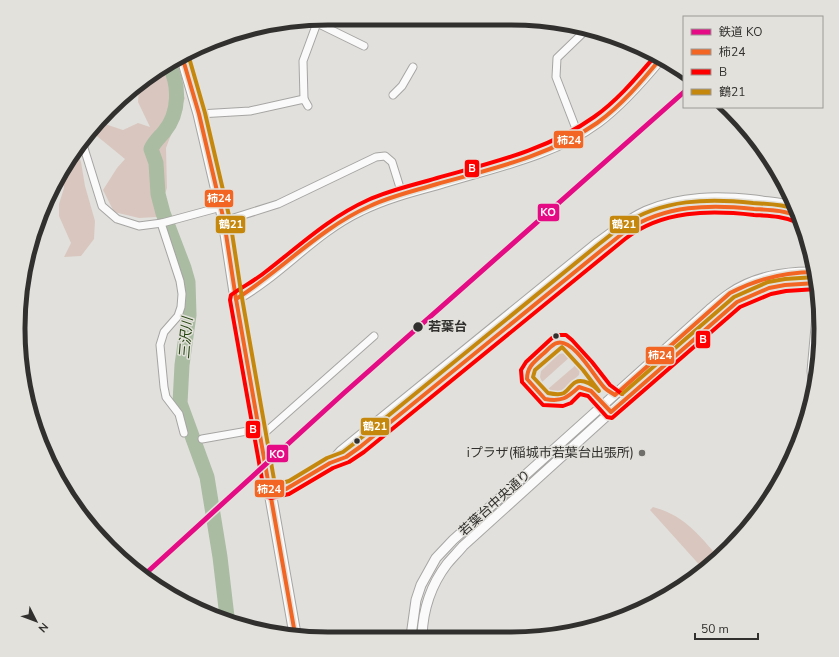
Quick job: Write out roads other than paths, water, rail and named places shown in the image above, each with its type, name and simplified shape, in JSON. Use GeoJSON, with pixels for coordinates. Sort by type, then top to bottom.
{"type":"FeatureCollection","features":[{"type":"Feature","properties":{"kind":"main road"},"geometry":{"type":"LineString","coordinates":[[184,62],[199,114],[224,221],[236,299],[294,630]]}},
{"type":"Feature","properties":{"kind":"main road"},"geometry":{"type":"LineString","coordinates":[[236,299],[260,284],[322,233],[344,218],[376,203],[402,194],[530,156],[578,134],[598,122],[622,102],[657,63]]}},
{"type":"Feature","properties":{"kind":"street"},"geometry":{"type":"LineString","coordinates":[[326,25],[364,46]]}},
{"type":"Feature","properties":{"kind":"street"},"geometry":{"type":"LineString","coordinates":[[199,114],[250,111],[306,102],[303,61],[316,26]]}},
{"type":"Feature","properties":{"kind":"street"},"geometry":{"type":"LineString","coordinates":[[578,134],[556,77],[557,58],[582,34]]}},
{"type":"Feature","properties":{"kind":"street"},"geometry":{"type":"LineString","coordinates":[[392,95],[402,86],[413,67]]}},
{"type":"Feature","properties":{"kind":"street"},"geometry":{"type":"LineString","coordinates":[[84,149],[102,206],[117,219],[139,226],[174,220],[221,207]]}},
{"type":"Feature","properties":{"kind":"street"},"geometry":{"type":"LineString","coordinates":[[224,221],[278,204],[376,157],[385,156],[392,162],[402,194]]}},
{"type":"Feature","properties":{"kind":"street"},"geometry":{"type":"LineString","coordinates":[[330,463],[341,451],[359,438],[597,243],[624,223],[666,204],[708,197],[728,197],[788,205]]}},
{"type":"Feature","properties":{"kind":"street"},"geometry":{"type":"LineString","coordinates":[[270,492],[286,489],[330,463],[352,453],[603,249],[628,230],[648,219],[690,207],[726,205],[783,212],[792,215]]}},
{"type":"Feature","properties":{"kind":"street"},"geometry":{"type":"LineString","coordinates":[[161,223],[180,282],[182,294],[181,307],[178,316],[164,332],[160,345],[164,388],[166,397],[180,414],[184,433]]}},
{"type":"Feature","properties":{"kind":"street","name":"若葉台中央通り"},"geometry":{"type":"LineString","coordinates":[[412,632],[416,600],[421,585],[436,558],[453,540],[710,309],[730,293],[750,283],[767,277],[783,274],[809,272]]}},
{"type":"Feature","properties":{"kind":"street","name":"若葉台中央通り"},"geometry":{"type":"LineString","coordinates":[[422,632],[426,604],[435,583],[447,564],[464,546],[626,399],[737,302],[769,288],[810,283]]}},
{"type":"Feature","properties":{"kind":"street"},"geometry":{"type":"LineString","coordinates":[[202,439],[260,433],[374,336]]}},
{"type":"Feature","properties":{"kind":"waterway","name":"三沢川"},"geometry":{"type":"LineString","coordinates":[[171,69],[176,89],[173,116],[164,132],[151,149],[156,163],[158,194],[163,213],[188,282],[189,315],[182,365],[180,403],[207,477],[220,557],[227,614]]}},
{"type":"Feature","properties":{"kind":"rail line","name":"KO"},"geometry":{"type":"LineString","coordinates":[[148,572],[344,393],[683,93]]}},
{"type":"Feature","properties":{"kind":"place","name":"若葉台"},"geometry":{"type":"Point","coordinates":[418,327]}},
{"type":"Feature","properties":{"kind":"place","name":"iプラザ(稲城市若葉台出張所)"},"geometry":{"type":"Point","coordinates":[642,453]}}]}
